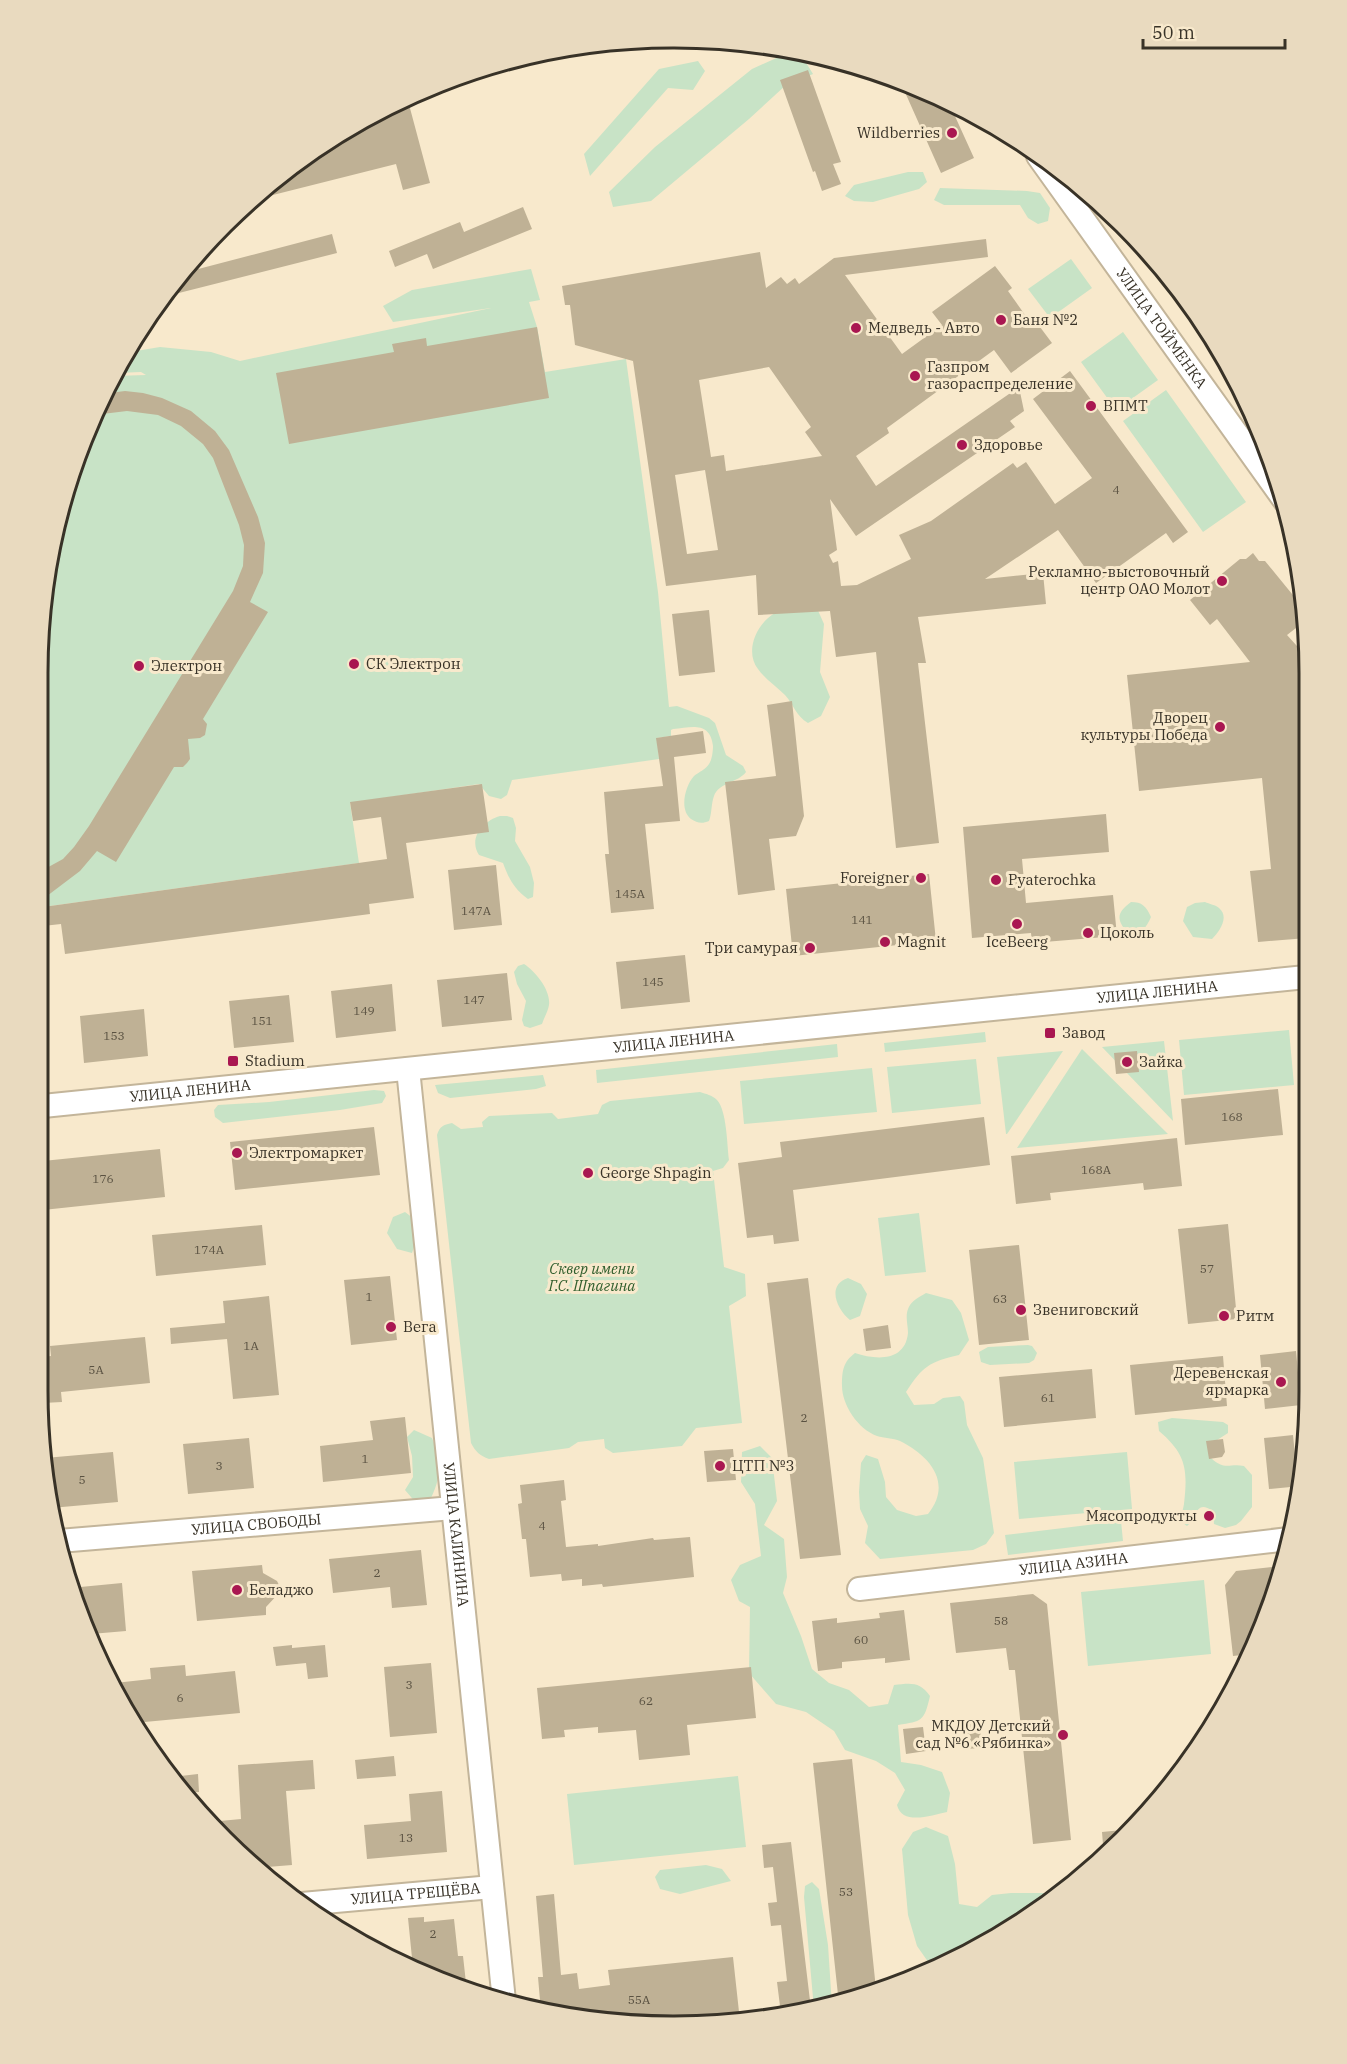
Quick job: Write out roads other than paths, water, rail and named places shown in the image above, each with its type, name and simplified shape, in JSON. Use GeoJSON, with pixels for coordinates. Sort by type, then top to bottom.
{"type":"FeatureCollection","features":[{"type":"Feature","properties":{"kind":"street","name":"УЛИЦА ТОЙМЕНКА"},"geometry":{"type":"LineString","coordinates":[[1052,176],[1267,476]]}},
{"type":"Feature","properties":{"kind":"street","name":"УЛИЦА ЛЕНИНА"},"geometry":{"type":"LineString","coordinates":[[48,1105],[1299,977]]}},
{"type":"Feature","properties":{"kind":"street","name":"УЛИЦА КАЛИНИНА"},"geometry":{"type":"LineString","coordinates":[[408,1069],[503,1992]]}},
{"type":"Feature","properties":{"kind":"street","name":"УЛИЦА СВОБОДЫ"},"geometry":{"type":"LineString","coordinates":[[66,1540],[453,1508]]}},
{"type":"Feature","properties":{"kind":"street","name":"УЛИЦА АЗИНА"},"geometry":{"type":"LineString","coordinates":[[859,1589],[1281,1540]]}},
{"type":"Feature","properties":{"kind":"street","name":"УЛИЦА ТРЕЩЁВА"},"geometry":{"type":"LineString","coordinates":[[315,1903],[492,1887]]}},
{"type":"Feature","properties":{"kind":"place","name":"Wildberries"},"geometry":{"type":"Point","coordinates":[952,133]}},
{"type":"Feature","properties":{"kind":"place","name":"Баня №2"},"geometry":{"type":"Point","coordinates":[1001,320]}},
{"type":"Feature","properties":{"kind":"place","name":"Медведь - Авто"},"geometry":{"type":"Point","coordinates":[856,328]}},
{"type":"Feature","properties":{"kind":"place","name":"Газпром газораспределение"},"geometry":{"type":"Point","coordinates":[915,376]}},
{"type":"Feature","properties":{"kind":"place","name":"ВПМТ"},"geometry":{"type":"Point","coordinates":[1091,406]}},
{"type":"Feature","properties":{"kind":"place","name":"Здоровье"},"geometry":{"type":"Point","coordinates":[962,445]}},
{"type":"Feature","properties":{"kind":"place","name":"Рекламно-выстовочный центр ОАО Молот"},"geometry":{"type":"Point","coordinates":[1222,581]}},
{"type":"Feature","properties":{"kind":"place","name":"СК Электрон"},"geometry":{"type":"Point","coordinates":[354,664]}},
{"type":"Feature","properties":{"kind":"place","name":"Электрон"},"geometry":{"type":"Point","coordinates":[139,666]}},
{"type":"Feature","properties":{"kind":"place","name":"Дворец культуры Победа"},"geometry":{"type":"Point","coordinates":[1220,727]}},
{"type":"Feature","properties":{"kind":"place","name":"Foreigner"},"geometry":{"type":"Point","coordinates":[921,878]}},
{"type":"Feature","properties":{"kind":"place","name":"Pyaterochka"},"geometry":{"type":"Point","coordinates":[996,880]}},
{"type":"Feature","properties":{"kind":"place","name":"IceBeerg"},"geometry":{"type":"Point","coordinates":[1017,924]}},
{"type":"Feature","properties":{"kind":"place","name":"Цоколь"},"geometry":{"type":"Point","coordinates":[1088,933]}},
{"type":"Feature","properties":{"kind":"place","name":"Magnit"},"geometry":{"type":"Point","coordinates":[885,942]}},
{"type":"Feature","properties":{"kind":"place","name":"Три самурая"},"geometry":{"type":"Point","coordinates":[810,948]}},
{"type":"Feature","properties":{"kind":"place","name":"Завод"},"geometry":{"type":"Point","coordinates":[1050,1033]}},
{"type":"Feature","properties":{"kind":"place","name":"Stadium"},"geometry":{"type":"Point","coordinates":[233,1061]}},
{"type":"Feature","properties":{"kind":"place","name":"Зайка"},"geometry":{"type":"Point","coordinates":[1127,1062]}},
{"type":"Feature","properties":{"kind":"place","name":"Электромаркет"},"geometry":{"type":"Point","coordinates":[237,1153]}},
{"type":"Feature","properties":{"kind":"place","name":"George Shpagin"},"geometry":{"type":"Point","coordinates":[588,1173]}},
{"type":"Feature","properties":{"kind":"place","name":"Звениговский"},"geometry":{"type":"Point","coordinates":[1021,1310]}},
{"type":"Feature","properties":{"kind":"place","name":"Ритм"},"geometry":{"type":"Point","coordinates":[1224,1316]}},
{"type":"Feature","properties":{"kind":"place","name":"Вега"},"geometry":{"type":"Point","coordinates":[391,1327]}},
{"type":"Feature","properties":{"kind":"place","name":"Деревенская ярмарка"},"geometry":{"type":"Point","coordinates":[1281,1382]}},
{"type":"Feature","properties":{"kind":"place","name":"ЦТП №3"},"geometry":{"type":"Point","coordinates":[720,1466]}},
{"type":"Feature","properties":{"kind":"place","name":"Мясопродукты"},"geometry":{"type":"Point","coordinates":[1209,1516]}},
{"type":"Feature","properties":{"kind":"place","name":"Беладжо"},"geometry":{"type":"Point","coordinates":[237,1590]}},
{"type":"Feature","properties":{"kind":"place","name":"МКДОУ Детский сад №6 «Рябинка»"},"geometry":{"type":"Point","coordinates":[1063,1735]}},
{"type":"Feature","properties":{"kind":"park label","name":"Сквер имени Г.С. Шпагина"},"geometry":{"type":"Point","coordinates":[592,1278]}}]}
